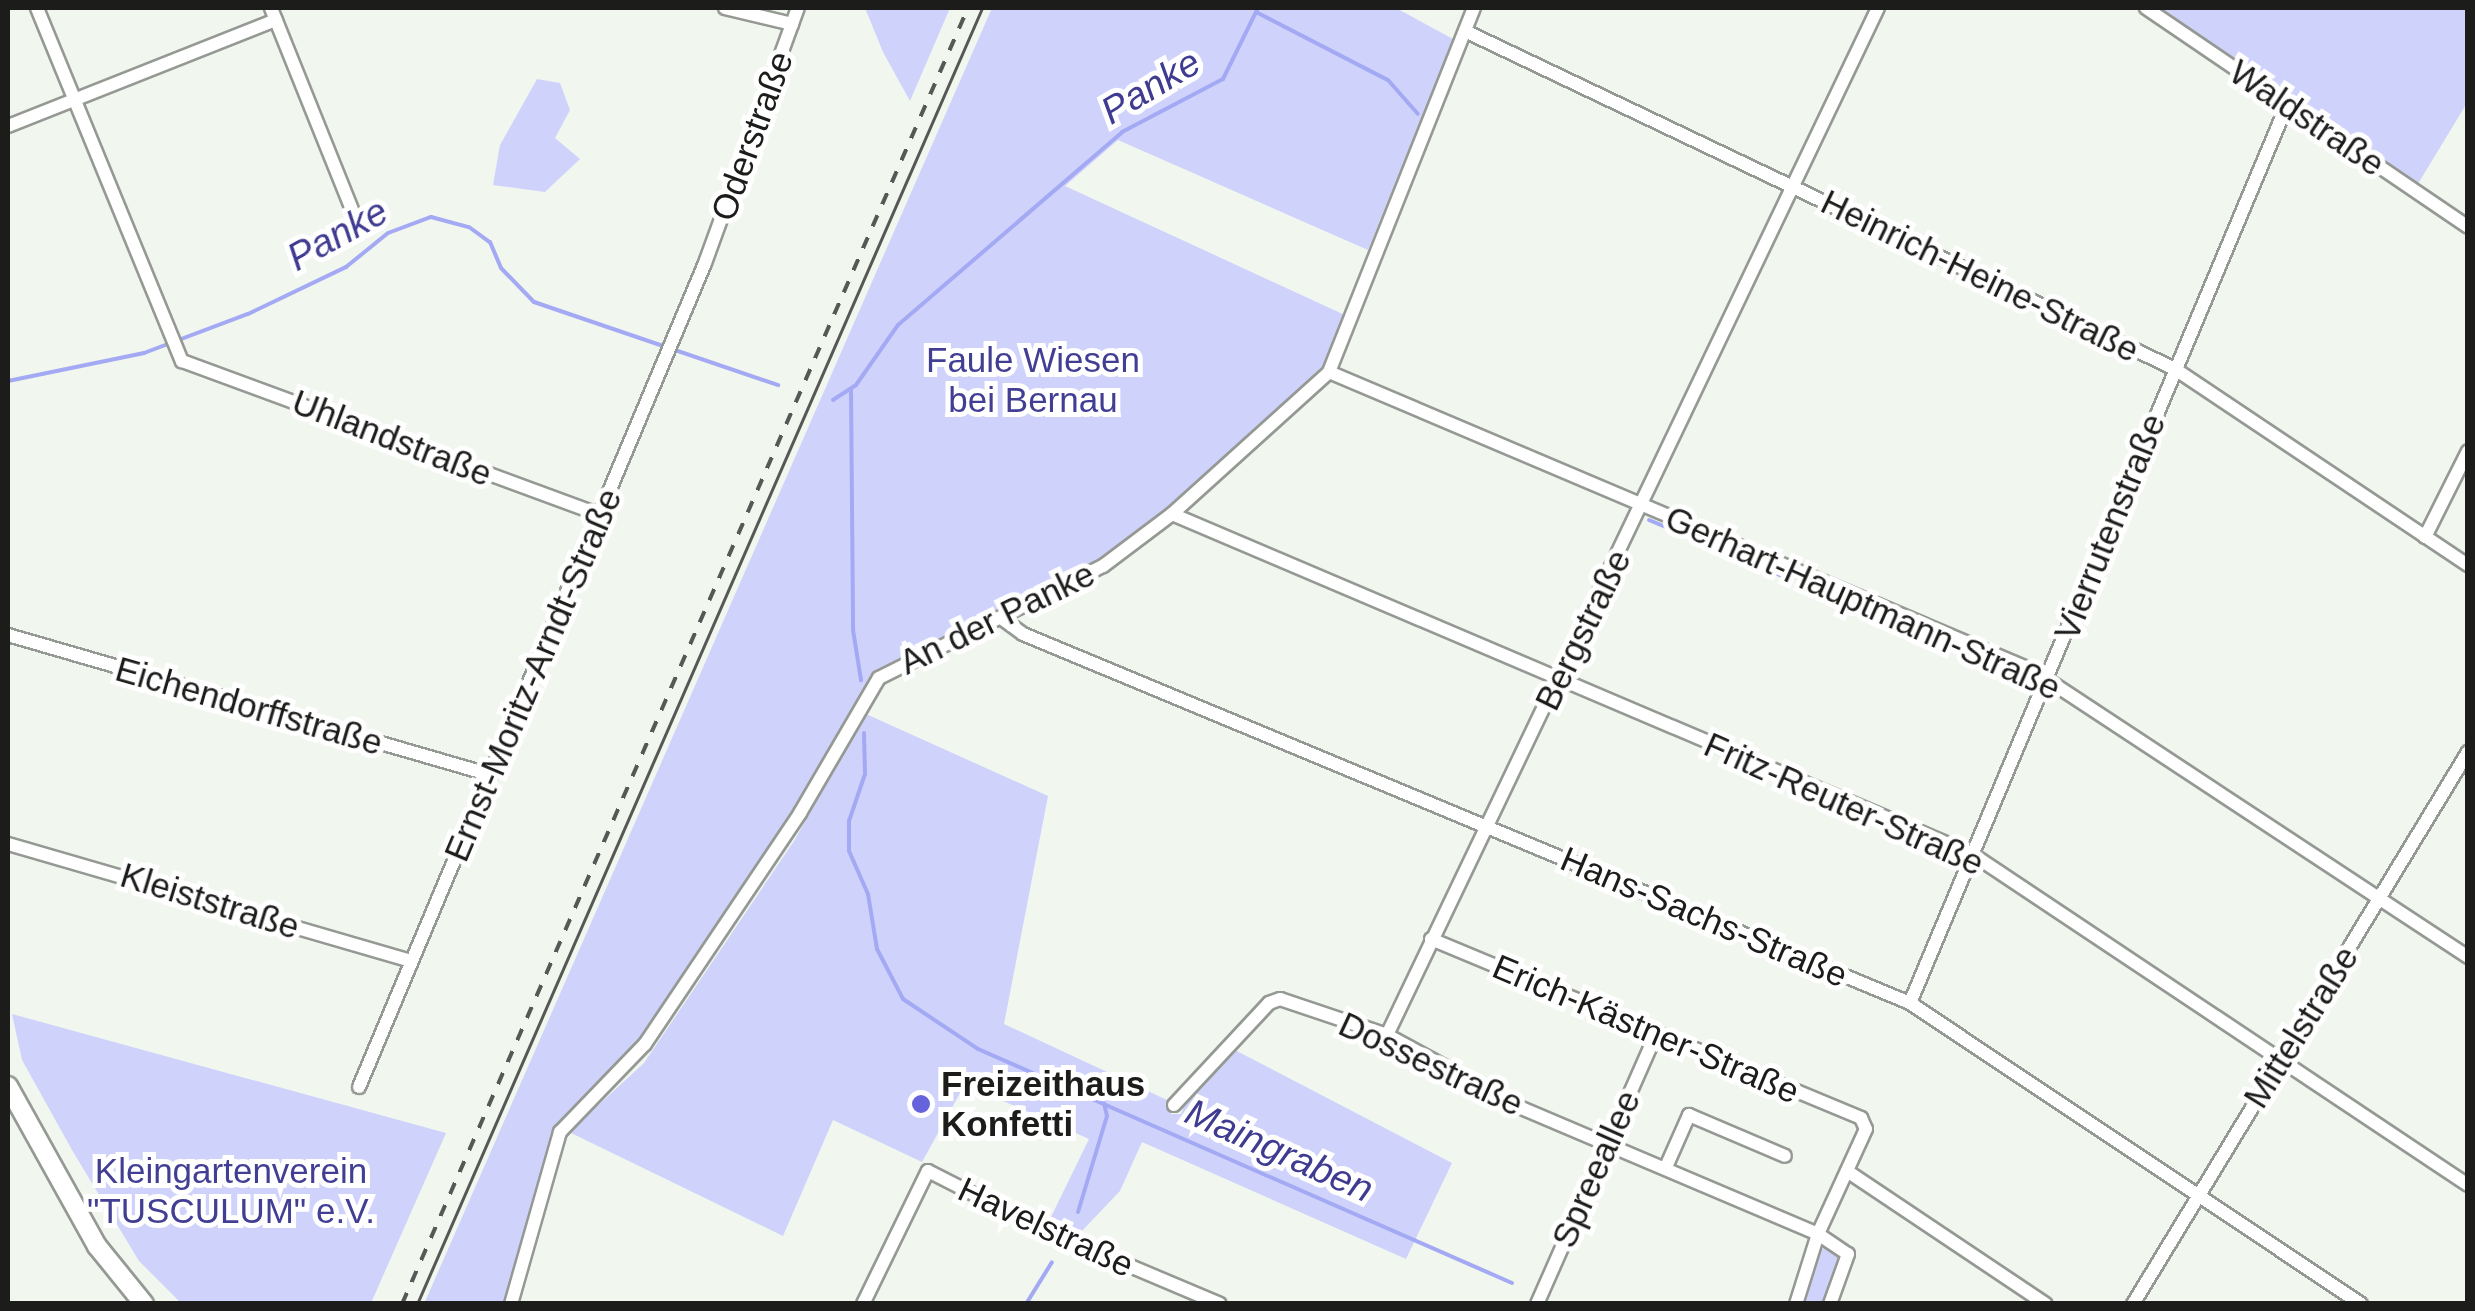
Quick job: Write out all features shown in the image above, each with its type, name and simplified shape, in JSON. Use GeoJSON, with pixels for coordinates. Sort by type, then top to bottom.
{"type":"FeatureCollection","features":[{"type":"Feature","properties":{"kind":"main road"},"geometry":{"type":"LineString","coordinates":[[8,1086],[97,1246],[144,1304]]}},
{"type":"Feature","properties":{"kind":"street"},"geometry":{"type":"LineString","coordinates":[[37,8],[74,99]]}},
{"type":"Feature","properties":{"kind":"street"},"geometry":{"type":"LineString","coordinates":[[725,8],[792,24]]}},
{"type":"Feature","properties":{"kind":"street","name":"Oderstraße"},"geometry":{"type":"LineString","coordinates":[[706,264],[798,8]]}},
{"type":"Feature","properties":{"kind":"street","name":"An der Panke"},"geometry":{"type":"LineString","coordinates":[[511,1304],[560,1132],[645,1044],[818,784],[873,687],[892,668],[1103,566],[1172,514],[1329,372],[1474,8]]}},
{"type":"Feature","properties":{"kind":"street","name":"Bergstraße"},"geometry":{"type":"LineString","coordinates":[[1387,1035],[1643,507],[1878,8]]}},
{"type":"Feature","properties":{"kind":"street","name":"Waldstraße"},"geometry":{"type":"LineString","coordinates":[[2146,8],[2468,227]]}},
{"type":"Feature","properties":{"kind":"street"},"geometry":{"type":"LineString","coordinates":[[8,126],[274,14],[352,209]]}},
{"type":"Feature","properties":{"kind":"street","name":"Heinrich-Heine-Straße"},"geometry":{"type":"LineString","coordinates":[[1467,32],[2174,369],[2468,565]]}},
{"type":"Feature","properties":{"kind":"street","name":"Uhlandstraße"},"geometry":{"type":"LineString","coordinates":[[74,99],[179,357],[602,515]]}},
{"type":"Feature","properties":{"kind":"street","name":"Vierrutenstraße"},"geometry":{"type":"LineString","coordinates":[[1910,1002],[2286,106]]}},
{"type":"Feature","properties":{"kind":"street","name":"Ernst-Moritz-Arndt-Straße"},"geometry":{"type":"LineString","coordinates":[[359,1087],[706,264]]}},
{"type":"Feature","properties":{"kind":"street","name":"Gerhart-Hauptmann-Straße"},"geometry":{"type":"LineString","coordinates":[[1329,372],[2048,679],[2468,957]]}},
{"type":"Feature","properties":{"kind":"street"},"geometry":{"type":"LineString","coordinates":[[2425,537],[2468,450]]}},
{"type":"Feature","properties":{"kind":"street","name":"Fritz-Reuter-Straße"},"geometry":{"type":"LineString","coordinates":[[1172,514],[1972,854],[2468,1185]]}},
{"type":"Feature","properties":{"kind":"street","name":"Hans-Sachs-Straße"},"geometry":{"type":"LineString","coordinates":[[1001,618],[1022,634],[1910,1002],[2361,1304]]}},
{"type":"Feature","properties":{"kind":"street","name":"Eichendorffstraße"},"geometry":{"type":"LineString","coordinates":[[8,636],[490,775]]}},
{"type":"Feature","properties":{"kind":"street","name":"Mittelstraße"},"geometry":{"type":"LineString","coordinates":[[2134,1302],[2468,752]]}},
{"type":"Feature","properties":{"kind":"street","name":"Kleiststraße"},"geometry":{"type":"LineString","coordinates":[[8,844],[411,961]]}},
{"type":"Feature","properties":{"kind":"street","name":"Erich-Kästner-Straße"},"geometry":{"type":"LineString","coordinates":[[1431,939],[1861,1118],[1866,1128],[1847,1171]]}},
{"type":"Feature","properties":{"kind":"street","name":"Dossestraße"},"geometry":{"type":"LineString","coordinates":[[1174,1105],[1268,1002],[1280,999],[1387,1035],[1519,1106],[1818,1234],[1848,1254],[1830,1304]]}},
{"type":"Feature","properties":{"kind":"street","name":"Spreeallee"},"geometry":{"type":"LineString","coordinates":[[1537,1304],[1656,1034]]}},
{"type":"Feature","properties":{"kind":"street"},"geometry":{"type":"LineString","coordinates":[[1666,1167],[1689,1114],[1785,1156]]}},
{"type":"Feature","properties":{"kind":"street"},"geometry":{"type":"LineString","coordinates":[[1796,1304],[1818,1234],[1847,1171],[2046,1304]]}},
{"type":"Feature","properties":{"kind":"street","name":"Havelstraße"},"geometry":{"type":"LineString","coordinates":[[863,1304],[928,1172],[1040,1228],[1220,1304]]}},
{"type":"Feature","properties":{"kind":"green space"},"geometry":{"type":"Polygon","coordinates":[[[865,8],[950,8],[910,101],[883,52],[865,8]]]}},
{"type":"Feature","properties":{"kind":"green space","name":"Faule Wiesen bei Bernau"},"geometry":{"type":"Polygon","coordinates":[[[992,8],[1396,8],[1453,39],[1368,250],[1118,140],[1065,186],[1347,316],[1331,358],[1165,515],[1102,560],[870,680],[797,810],[644,1036],[560,1120],[508,1303],[424,1304],[992,8]]]}},
{"type":"Feature","properties":{"kind":"green space"},"geometry":{"type":"Polygon","coordinates":[[[2158,8],[2467,8],[2467,103],[2416,187],[2158,8]]]}},
{"type":"Feature","properties":{"kind":"green space"},"geometry":{"type":"Polygon","coordinates":[[[537,79],[560,83],[570,110],[555,138],[580,159],[545,192],[493,185],[500,145],[537,79]]]}},
{"type":"Feature","properties":{"kind":"green space"},"geometry":{"type":"Polygon","coordinates":[[[866,714],[1048,796],[1004,1024],[1167,1100],[1171,1114],[1181,1114],[1187,1098],[1233,1049],[1452,1163],[1406,1259],[1142,1142],[1120,1191],[1080,1233],[1050,1219],[1089,1139],[965,1084],[922,1162],[833,1120],[783,1236],[569,1132],[644,1063],[794,841],[866,714]]]}},
{"type":"Feature","properties":{"kind":"green space","name":"Kleingartenverein \"TUSCULUM\" e.V."},"geometry":{"type":"Polygon","coordinates":[[[12,1014],[446,1133],[371,1303],[181,1303],[139,1261],[72,1150],[22,1060],[12,1014]]]}},
{"type":"Feature","properties":{"kind":"green space"},"geometry":{"type":"Polygon","coordinates":[[[1830,1245],[1843,1259],[1827,1303],[1805,1303],[1801,1296],[1817,1252],[1830,1245]]]}},
{"type":"Feature","properties":{"kind":"waterway","name":"Panke"},"geometry":{"type":"LineString","coordinates":[[833,400],[856,385],[898,325],[1122,132],[1223,79],[1258,8]]}},
{"type":"Feature","properties":{"kind":"waterway"},"geometry":{"type":"LineString","coordinates":[[1256,12],[1388,80],[1418,114]]}},
{"type":"Feature","properties":{"kind":"waterway","name":"Panke"},"geometry":{"type":"LineString","coordinates":[[8,381],[144,353],[248,314],[346,267],[388,233],[431,217],[469,227],[490,242],[501,268],[534,302],[778,385]]}},
{"type":"Feature","properties":{"kind":"waterway","name":"Maingraben"},"geometry":{"type":"LineString","coordinates":[[851,390],[853,630],[861,680]]}},
{"type":"Feature","properties":{"kind":"waterway"},"geometry":{"type":"LineString","coordinates":[[1649,520],[1699,541]]}},
{"type":"Feature","properties":{"kind":"waterway"},"geometry":{"type":"LineString","coordinates":[[1711,546],[1782,576]]}},
{"type":"Feature","properties":{"kind":"waterway"},"geometry":{"type":"LineString","coordinates":[[1802,583],[1913,629]]}},
{"type":"Feature","properties":{"kind":"waterway"},"geometry":{"type":"LineString","coordinates":[[1917,631],[1938,639]]}},
{"type":"Feature","properties":{"kind":"waterway"},"geometry":{"type":"LineString","coordinates":[[1950,644],[1978,657]]}},
{"type":"Feature","properties":{"kind":"waterway"},"geometry":{"type":"LineString","coordinates":[[1992,663],[2026,678]]}},
{"type":"Feature","properties":{"kind":"waterway","name":"Maingraben"},"geometry":{"type":"LineString","coordinates":[[864,733],[865,774],[849,821],[849,851],[868,894],[877,949],[903,999],[978,1049],[1512,1283]]}},
{"type":"Feature","properties":{"kind":"waterway"},"geometry":{"type":"LineString","coordinates":[[1078,1212],[1107,1116],[1104,1103]]}},
{"type":"Feature","properties":{"kind":"waterway"},"geometry":{"type":"LineString","coordinates":[[1026,1304],[1052,1262]]}},
{"type":"Feature","properties":{"kind":"tram line"},"geometry":{"type":"LineString","coordinates":[[417,1304],[982,8]]}},
{"type":"Feature","properties":{"kind":"railway"},"geometry":{"type":"LineString","coordinates":[[402,1304],[968,8]]}},
{"type":"Feature","properties":{"kind":"place","name":"Freizeithaus Konfetti"},"geometry":{"type":"Point","coordinates":[921,1104]}}]}
